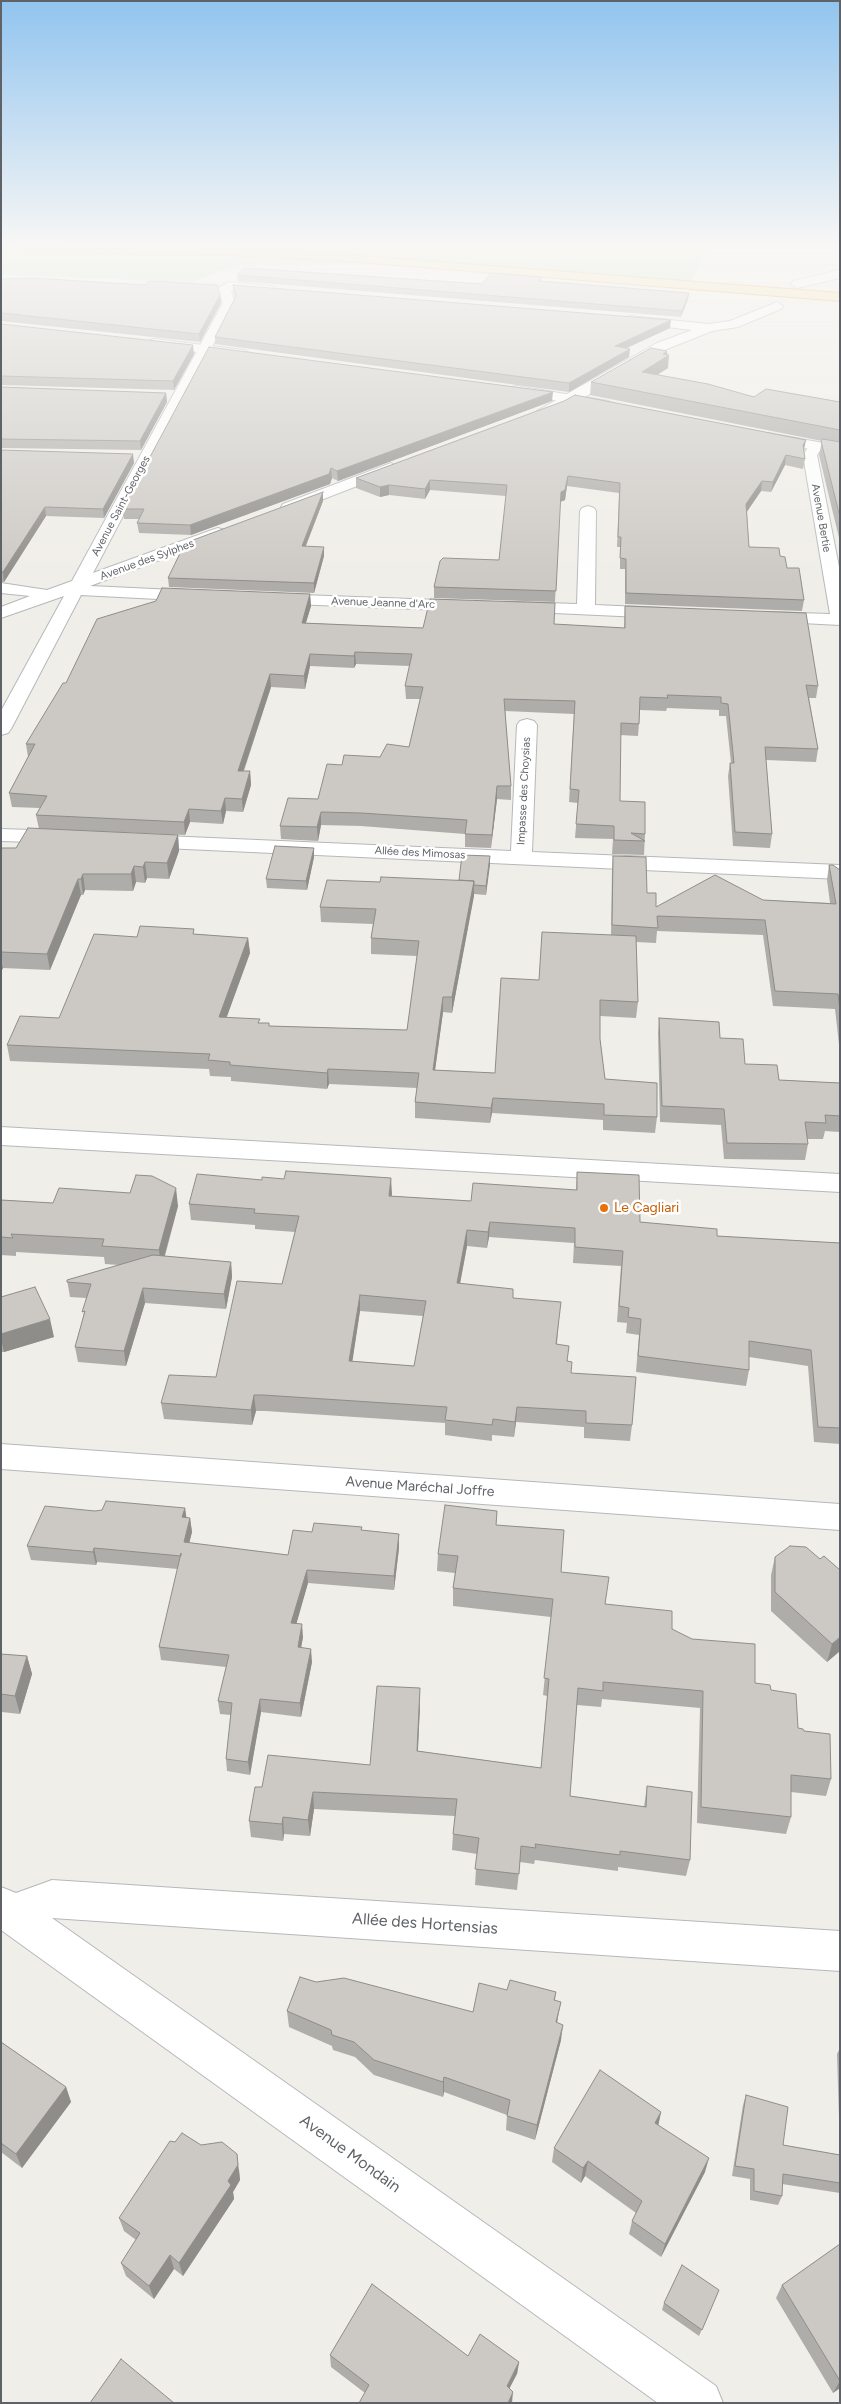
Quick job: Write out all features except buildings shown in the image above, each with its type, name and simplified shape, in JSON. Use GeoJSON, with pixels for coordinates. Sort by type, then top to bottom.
{"type":"FeatureCollection","features":[{"type":"Feature","properties":{"kind":"street","name":"Avenue Saint-Georges"},"geometry":{"type":"LineString","coordinates":[[1,729],[78,585],[140,457],[173,396],[197,360]]}},
{"type":"Feature","properties":{"kind":"street"},"geometry":{"type":"LineString","coordinates":[[530,416],[573,398],[638,360]]}},
{"type":"Feature","properties":{"kind":"street"},"geometry":{"type":"LineString","coordinates":[[501,388],[573,398],[622,408]]}},
{"type":"Feature","properties":{"kind":"street"},"geometry":{"type":"LineString","coordinates":[[758,435],[840,451]]}},
{"type":"Feature","properties":{"kind":"street","name":"Avenue Bertie"},"geometry":{"type":"LineString","coordinates":[[816,446],[810,454],[840,620]]}},
{"type":"Feature","properties":{"kind":"street"},"geometry":{"type":"LineString","coordinates":[[272,513],[410,461]]}},
{"type":"Feature","properties":{"kind":"street"},"geometry":{"type":"LineString","coordinates":[[586,610],[588,511]]}},
{"type":"Feature","properties":{"kind":"street","name":"Avenue des Sylphes"},"geometry":{"type":"LineString","coordinates":[[1,613],[235,527]]}},
{"type":"Feature","properties":{"kind":"street"},"geometry":{"type":"LineString","coordinates":[[78,585],[86,591],[217,596]]}},
{"type":"Feature","properties":{"kind":"street"},"geometry":{"type":"LineString","coordinates":[[1,588],[37,592],[46,596]]}},
{"type":"Feature","properties":{"kind":"street","name":"Avenue Jeanne d'Arc"},"geometry":{"type":"LineString","coordinates":[[257,598],[683,614]]}},
{"type":"Feature","properties":{"kind":"street"},"geometry":{"type":"LineString","coordinates":[[750,616],[840,620]]}},
{"type":"Feature","properties":{"kind":"street","name":"Impasse des Choysias"},"geometry":{"type":"LineString","coordinates":[[521,858],[527,725]]}},
{"type":"Feature","properties":{"kind":"street"},"geometry":{"type":"LineString","coordinates":[[1,834],[80,838]]}},
{"type":"Feature","properties":{"kind":"street","name":"Allée des Mimosas"},"geometry":{"type":"LineString","coordinates":[[119,840],[840,872]]}},
{"type":"Feature","properties":{"kind":"street"},"geometry":{"type":"LineString","coordinates":[[1,1136],[840,1183]]}},
{"type":"Feature","properties":{"kind":"street","name":"Avenue Maréchal Joffre"},"geometry":{"type":"LineString","coordinates":[[1,1456],[840,1517]]}},
{"type":"Feature","properties":{"kind":"street","name":"Allée des Hortensias"},"geometry":{"type":"LineString","coordinates":[[10,1918],[52,1899],[840,1951]]}},
{"type":"Feature","properties":{"kind":"street","name":"Avenue Mondain"},"geometry":{"type":"LineString","coordinates":[[10,1918],[699,2403]]}},
{"type":"Feature","properties":{"kind":"place","name":"Le Cagliari"},"geometry":{"type":"Point","coordinates":[604,1208]}}]}
